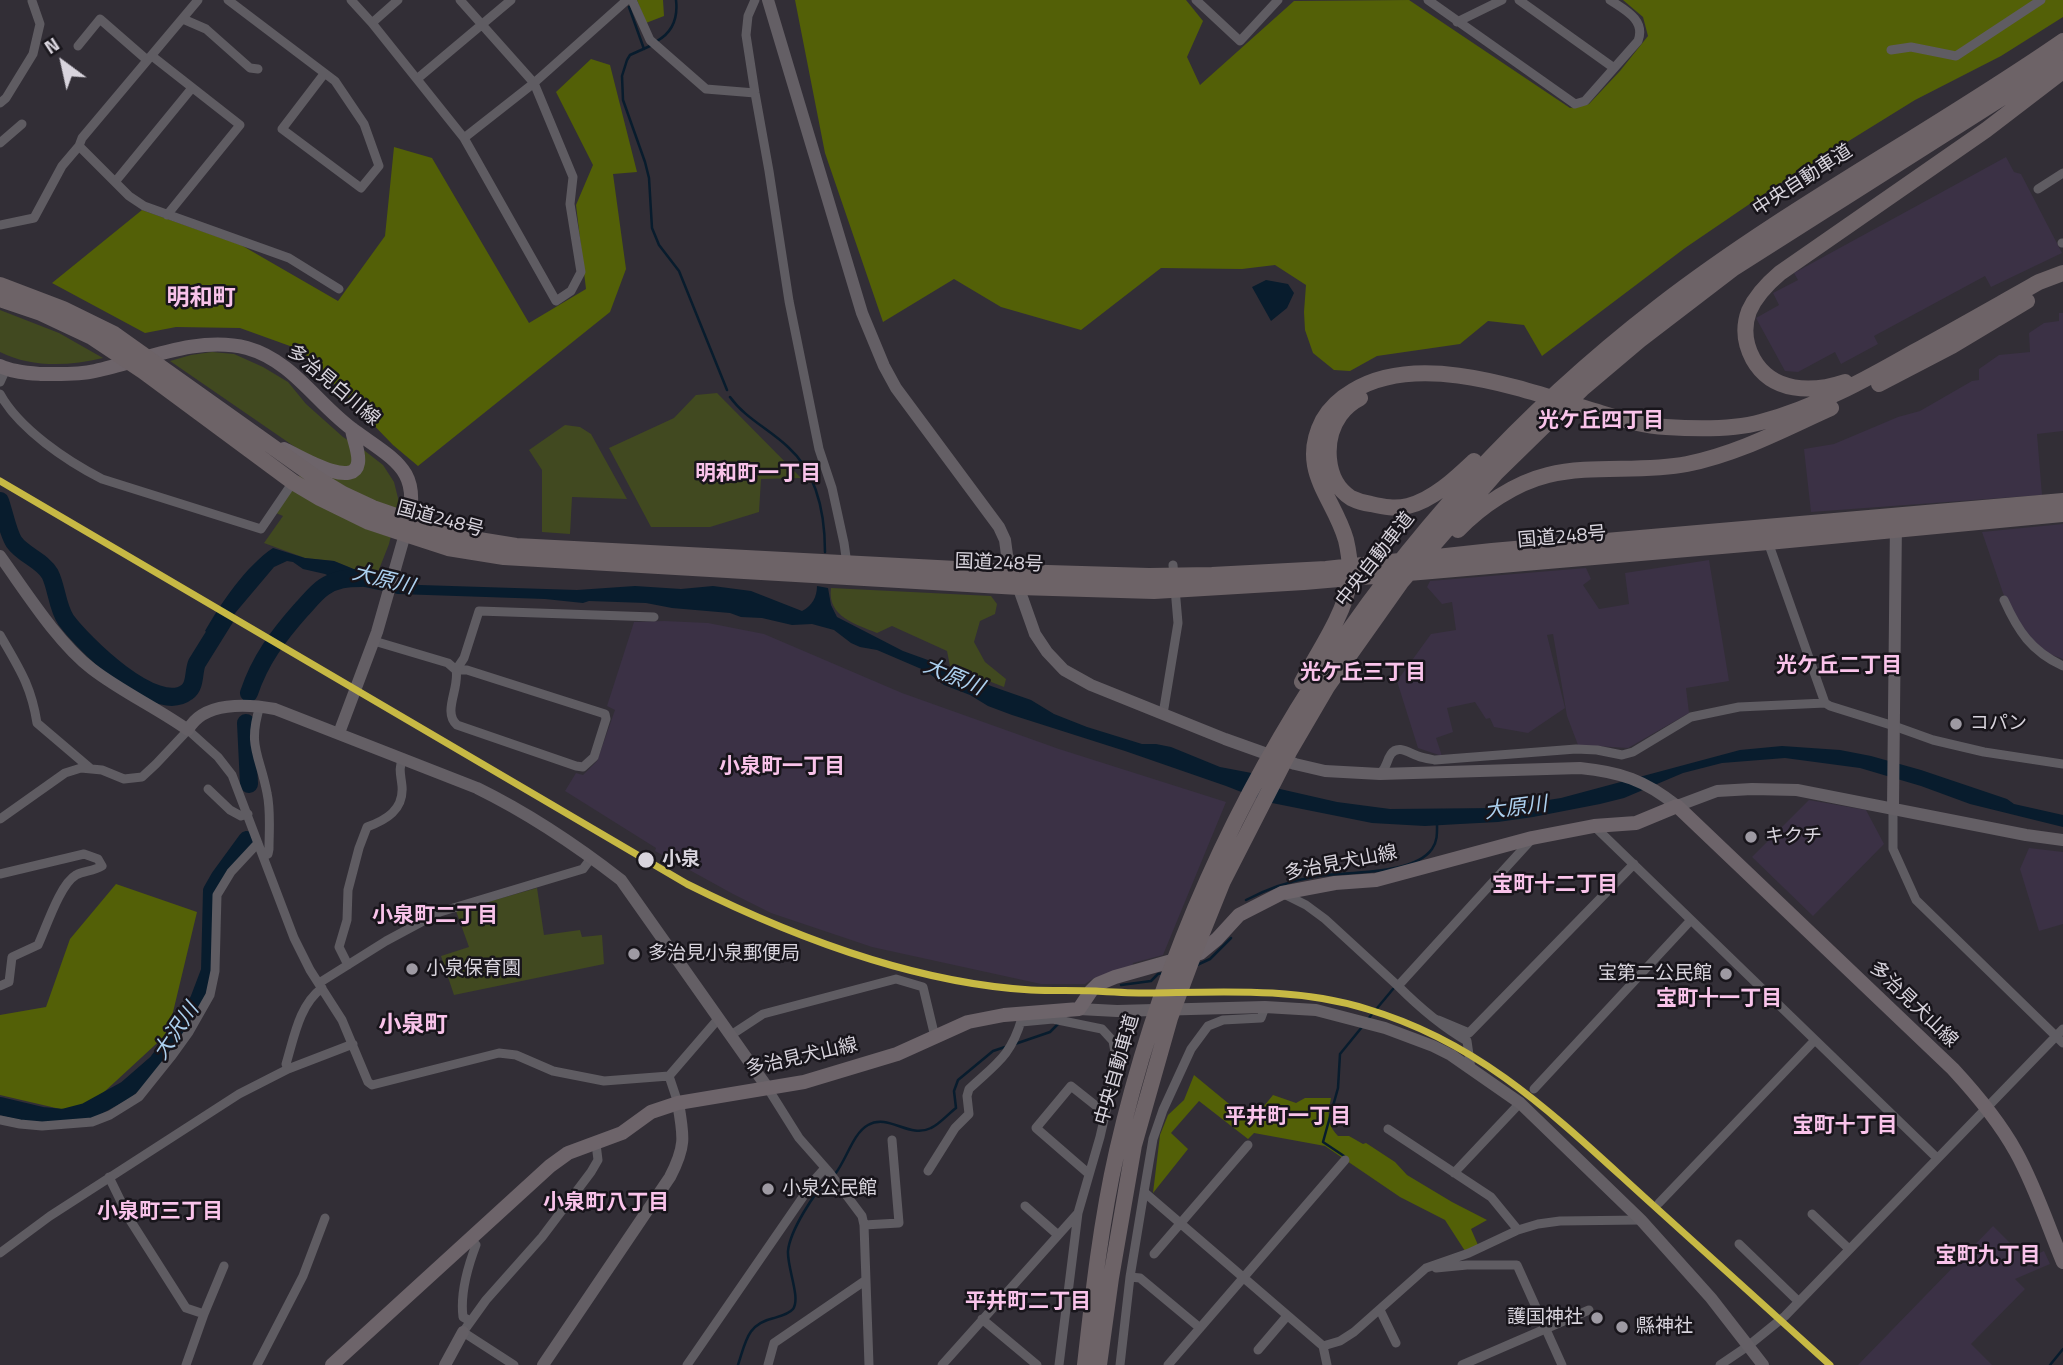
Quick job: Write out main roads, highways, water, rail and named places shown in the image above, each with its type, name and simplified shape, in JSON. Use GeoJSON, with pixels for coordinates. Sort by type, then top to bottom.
{"type":"FeatureCollection","features":[{"type":"Feature","properties":{"kind":"highway","name":"中央自動車道"},"geometry":{"type":"LineString","coordinates":[[1459,522],[1496,473],[1543,427],[1569,385],[1624,334],[1779,221],[2063,41]]}},
{"type":"Feature","properties":{"kind":"highway","name":"中央自動車道"},"geometry":{"type":"LineString","coordinates":[[1569,385],[1640,340],[1734,268],[2063,59]]}},
{"type":"Feature","properties":{"kind":"highway"},"geometry":{"type":"LineString","coordinates":[[1911,354],[1833,386],[1797,388],[1773,381],[1756,364],[1749,352],[1746,323],[1756,299],[1780,274],[1986,130],[2063,71]]}},
{"type":"Feature","properties":{"kind":"highway"},"geometry":{"type":"LineString","coordinates":[[1289,727],[1343,607],[1349,583],[1350,562],[1345,538],[1319,481],[1314,453],[1315,440],[1323,420],[1335,404],[1361,386],[1377,380],[1419,373],[1481,380],[1630,422],[1664,427],[1708,429],[1759,423],[1817,403],[1872,376],[2039,282],[2063,273]]}},
{"type":"Feature","properties":{"kind":"highway"},"geometry":{"type":"LineString","coordinates":[[1289,727],[1327,687],[1344,676],[1391,605],[1438,551],[1459,522],[1518,486],[1548,475],[1590,470],[1652,469],[1688,464],[1725,454],[1782,432],[1870,389],[1952,346],[2063,281]]}},
{"type":"Feature","properties":{"kind":"highway","name":"国道248号"},"geometry":{"type":"LineString","coordinates":[[0,285],[62,309],[114,334],[150,367],[293,482],[320,498],[369,522],[516,546],[847,564],[1154,591],[1224,588],[1768,542],[2063,501]]}},
{"type":"Feature","properties":{"kind":"highway","name":"国道248号"},"geometry":{"type":"LineString","coordinates":[[0,299],[40,313],[150,367],[343,494],[407,527],[448,548],[503,557],[1016,580],[1283,572],[1492,551],[2063,514]]}},
{"type":"Feature","properties":{"kind":"highway"},"geometry":{"type":"LineString","coordinates":[[1569,385],[1521,421],[1440,490],[1410,506],[1391,509],[1359,501],[1350,497],[1336,481],[1329,460],[1330,437],[1339,416],[1367,393],[1380,387],[1406,382],[1493,392],[1626,431],[1670,438],[1707,438],[1760,432],[1818,413]]}},
{"type":"Feature","properties":{"kind":"highway","name":"中央自動車道"},"geometry":{"type":"LineString","coordinates":[[1085,1365],[1096,1272],[1111,1183],[1129,1108],[1215,880],[1314,680],[1430,524],[1521,421]]}},
{"type":"Feature","properties":{"kind":"highway","name":"中央自動車道"},"geometry":{"type":"LineString","coordinates":[[1099,1365],[1132,1155],[1163,1017]]}},
{"type":"Feature","properties":{"kind":"main road","name":"多治見白川線"},"geometry":{"type":"LineString","coordinates":[[2,372],[92,372],[201,346],[246,348],[267,356],[289,371],[352,429],[404,470],[411,491],[407,527]]}},
{"type":"Feature","properties":{"kind":"main road"},"geometry":{"type":"LineString","coordinates":[[258,436],[341,474],[354,470],[358,462],[352,429]]}},
{"type":"Feature","properties":{"kind":"main road","name":"多治見犬山線"},"geometry":{"type":"LineString","coordinates":[[332,1365],[550,1166],[568,1153],[621,1133],[651,1112],[678,1103],[804,1082],[854,1068],[897,1054],[968,1022],[1022,1018],[1079,1009],[1098,984],[1123,974],[1200,953],[1239,915],[1282,894],[1335,883],[1376,880],[1532,838],[1594,826],[1636,823],[1677,806],[1953,1069],[1987,1108],[2017,1153],[2063,1262]]}},
{"type":"Feature","properties":{"kind":"water"},"geometry":{"type":"Polygon","coordinates":[[[1266,280],[1288,284],[1294,293],[1287,308],[1271,321],[1252,287],[1266,280]]]}},
{"type":"Feature","properties":{"kind":"water"},"geometry":{"type":"Polygon","coordinates":[[[273,548],[305,558],[334,561],[356,570],[378,572],[420,585],[577,590],[635,586],[681,589],[713,586],[751,591],[802,611],[813,601],[817,586],[828,588],[831,605],[837,617],[903,651],[1031,700],[1054,714],[1087,727],[1142,744],[1171,747],[1220,767],[1262,775],[1280,789],[1337,802],[1390,809],[1497,808],[1561,798],[1740,750],[1782,746],[1840,750],[1921,770],[2007,799],[2014,804],[2063,815],[2063,827],[1970,804],[1860,768],[1785,758],[1722,763],[1683,773],[1624,798],[1533,817],[1425,826],[1372,823],[1267,802],[1125,751],[1012,715],[944,685],[926,671],[877,650],[860,647],[834,630],[812,624],[792,625],[730,613],[646,603],[583,603],[545,599],[398,594],[341,582],[287,561],[274,567],[236,612],[218,639],[205,631],[226,597],[244,575],[273,548]]]}},
{"type":"Feature","properties":{"kind":"waterway"},"geometry":{"type":"LineString","coordinates":[[657,41],[667,33],[673,23],[676,0]]}},
{"type":"Feature","properties":{"kind":"waterway"},"geometry":{"type":"LineString","coordinates":[[629,7],[644,49]]}},
{"type":"Feature","properties":{"kind":"waterway"},"geometry":{"type":"LineString","coordinates":[[650,46],[630,55],[627,60],[622,76],[623,100],[649,178],[652,228],[659,245],[679,271],[727,390]]}},
{"type":"Feature","properties":{"kind":"waterway"},"geometry":{"type":"LineString","coordinates":[[730,397],[743,411],[788,447],[806,469],[821,509],[825,552]]}},
{"type":"Feature","properties":{"kind":"waterway","name":"大原川"},"geometry":{"type":"LineString","coordinates":[[0,501],[14,542],[50,574],[66,620],[104,659],[140,686],[157,694],[174,697],[187,692],[193,683],[197,663],[225,618]]}},
{"type":"Feature","properties":{"kind":"waterway","name":"大沢川"},"geometry":{"type":"LineString","coordinates":[[249,693],[270,649],[315,595],[333,582],[361,578]]}},
{"type":"Feature","properties":{"kind":"waterway","name":"大沢川"},"geometry":{"type":"LineString","coordinates":[[246,723],[249,784]]}},
{"type":"Feature","properties":{"kind":"waterway"},"geometry":{"type":"LineString","coordinates":[[1246,900],[1304,879],[1377,871],[1410,864],[1423,858],[1434,846],[1437,822]]}},
{"type":"Feature","properties":{"kind":"waterway","name":"大沢川"},"geometry":{"type":"LineString","coordinates":[[0,1106],[63,1118],[86,1112],[126,1090],[157,1063],[185,1025],[199,1000],[210,971],[212,891],[247,840]]}},
{"type":"Feature","properties":{"kind":"waterway"},"geometry":{"type":"LineString","coordinates":[[1197,965],[1210,959],[1231,938]]}},
{"type":"Feature","properties":{"kind":"waterway"},"geometry":{"type":"LineString","coordinates":[[1121,985],[1151,981],[1158,974],[1164,973]]}},
{"type":"Feature","properties":{"kind":"waterway"},"geometry":{"type":"LineString","coordinates":[[1368,1019],[1393,989]]}},
{"type":"Feature","properties":{"kind":"waterway"},"geometry":{"type":"LineString","coordinates":[[1015,1044],[1050,1032],[1059,1023]]}},
{"type":"Feature","properties":{"kind":"waterway"},"geometry":{"type":"LineString","coordinates":[[1344,1156],[1323,1142],[1338,1088],[1340,1054],[1362,1027]]}},
{"type":"Feature","properties":{"kind":"waterway"},"geometry":{"type":"LineString","coordinates":[[835,1174],[858,1134],[868,1125],[884,1122],[923,1131],[938,1124],[956,1108],[954,1091],[958,1080],[993,1051],[1005,1047]]}},
{"type":"Feature","properties":{"kind":"waterway"},"geometry":{"type":"LineString","coordinates":[[738,1365],[753,1329],[758,1324],[785,1315],[793,1309],[795,1290],[788,1258],[790,1243],[804,1212],[830,1178]]}},
{"type":"Feature","properties":{"kind":"waterway"},"geometry":{"type":"LineString","coordinates":[[2050,1365],[2063,1349]]}},
{"type":"Feature","properties":{"kind":"place","name":"コパン"},"geometry":{"type":"Point","coordinates":[1956,724]}},
{"type":"Feature","properties":{"kind":"place","name":"キクチ"},"geometry":{"type":"Point","coordinates":[1751,837]}},
{"type":"Feature","properties":{"kind":"place","name":"小泉"},"geometry":{"type":"Point","coordinates":[646,860]}},
{"type":"Feature","properties":{"kind":"place","name":"多治見小泉郵便局"},"geometry":{"type":"Point","coordinates":[634,954]}},
{"type":"Feature","properties":{"kind":"place","name":"小泉保育園"},"geometry":{"type":"Point","coordinates":[412,969]}},
{"type":"Feature","properties":{"kind":"place","name":"宝第二公民館"},"geometry":{"type":"Point","coordinates":[1726,974]}},
{"type":"Feature","properties":{"kind":"place","name":"小泉公民館"},"geometry":{"type":"Point","coordinates":[768,1189]}},
{"type":"Feature","properties":{"kind":"place","name":"護国神社"},"geometry":{"type":"Point","coordinates":[1597,1318]}},
{"type":"Feature","properties":{"kind":"place","name":"縣神社"},"geometry":{"type":"Point","coordinates":[1622,1327]}},
{"type":"Feature","properties":{"kind":"district","name":"明和町"},"geometry":{"type":"Point","coordinates":[201,299]}},
{"type":"Feature","properties":{"kind":"district","name":"光ケ丘四丁目"},"geometry":{"type":"Point","coordinates":[1601,422]}},
{"type":"Feature","properties":{"kind":"district","name":"明和町一丁目"},"geometry":{"type":"Point","coordinates":[758,475]}},
{"type":"Feature","properties":{"kind":"district","name":"光ケ丘二丁目"},"geometry":{"type":"Point","coordinates":[1839,667]}},
{"type":"Feature","properties":{"kind":"district","name":"光ケ丘三丁目"},"geometry":{"type":"Point","coordinates":[1363,674]}},
{"type":"Feature","properties":{"kind":"district","name":"小泉町一丁目"},"geometry":{"type":"Point","coordinates":[782,768]}},
{"type":"Feature","properties":{"kind":"district","name":"宝町十二丁目"},"geometry":{"type":"Point","coordinates":[1555,886]}},
{"type":"Feature","properties":{"kind":"district","name":"小泉町二丁目"},"geometry":{"type":"Point","coordinates":[435,917]}},
{"type":"Feature","properties":{"kind":"district","name":"宝町十一丁目"},"geometry":{"type":"Point","coordinates":[1719,1000]}},
{"type":"Feature","properties":{"kind":"district","name":"小泉町"},"geometry":{"type":"Point","coordinates":[413,1026]}},
{"type":"Feature","properties":{"kind":"district","name":"平井町一丁目"},"geometry":{"type":"Point","coordinates":[1288,1118]}},
{"type":"Feature","properties":{"kind":"district","name":"宝町十丁目"},"geometry":{"type":"Point","coordinates":[1845,1127]}},
{"type":"Feature","properties":{"kind":"district","name":"小泉町八丁目"},"geometry":{"type":"Point","coordinates":[606,1204]}},
{"type":"Feature","properties":{"kind":"district","name":"小泉町三丁目"},"geometry":{"type":"Point","coordinates":[160,1213]}},
{"type":"Feature","properties":{"kind":"district","name":"宝町九丁目"},"geometry":{"type":"Point","coordinates":[1988,1257]}},
{"type":"Feature","properties":{"kind":"district","name":"平井町二丁目"},"geometry":{"type":"Point","coordinates":[1028,1303]}}]}
